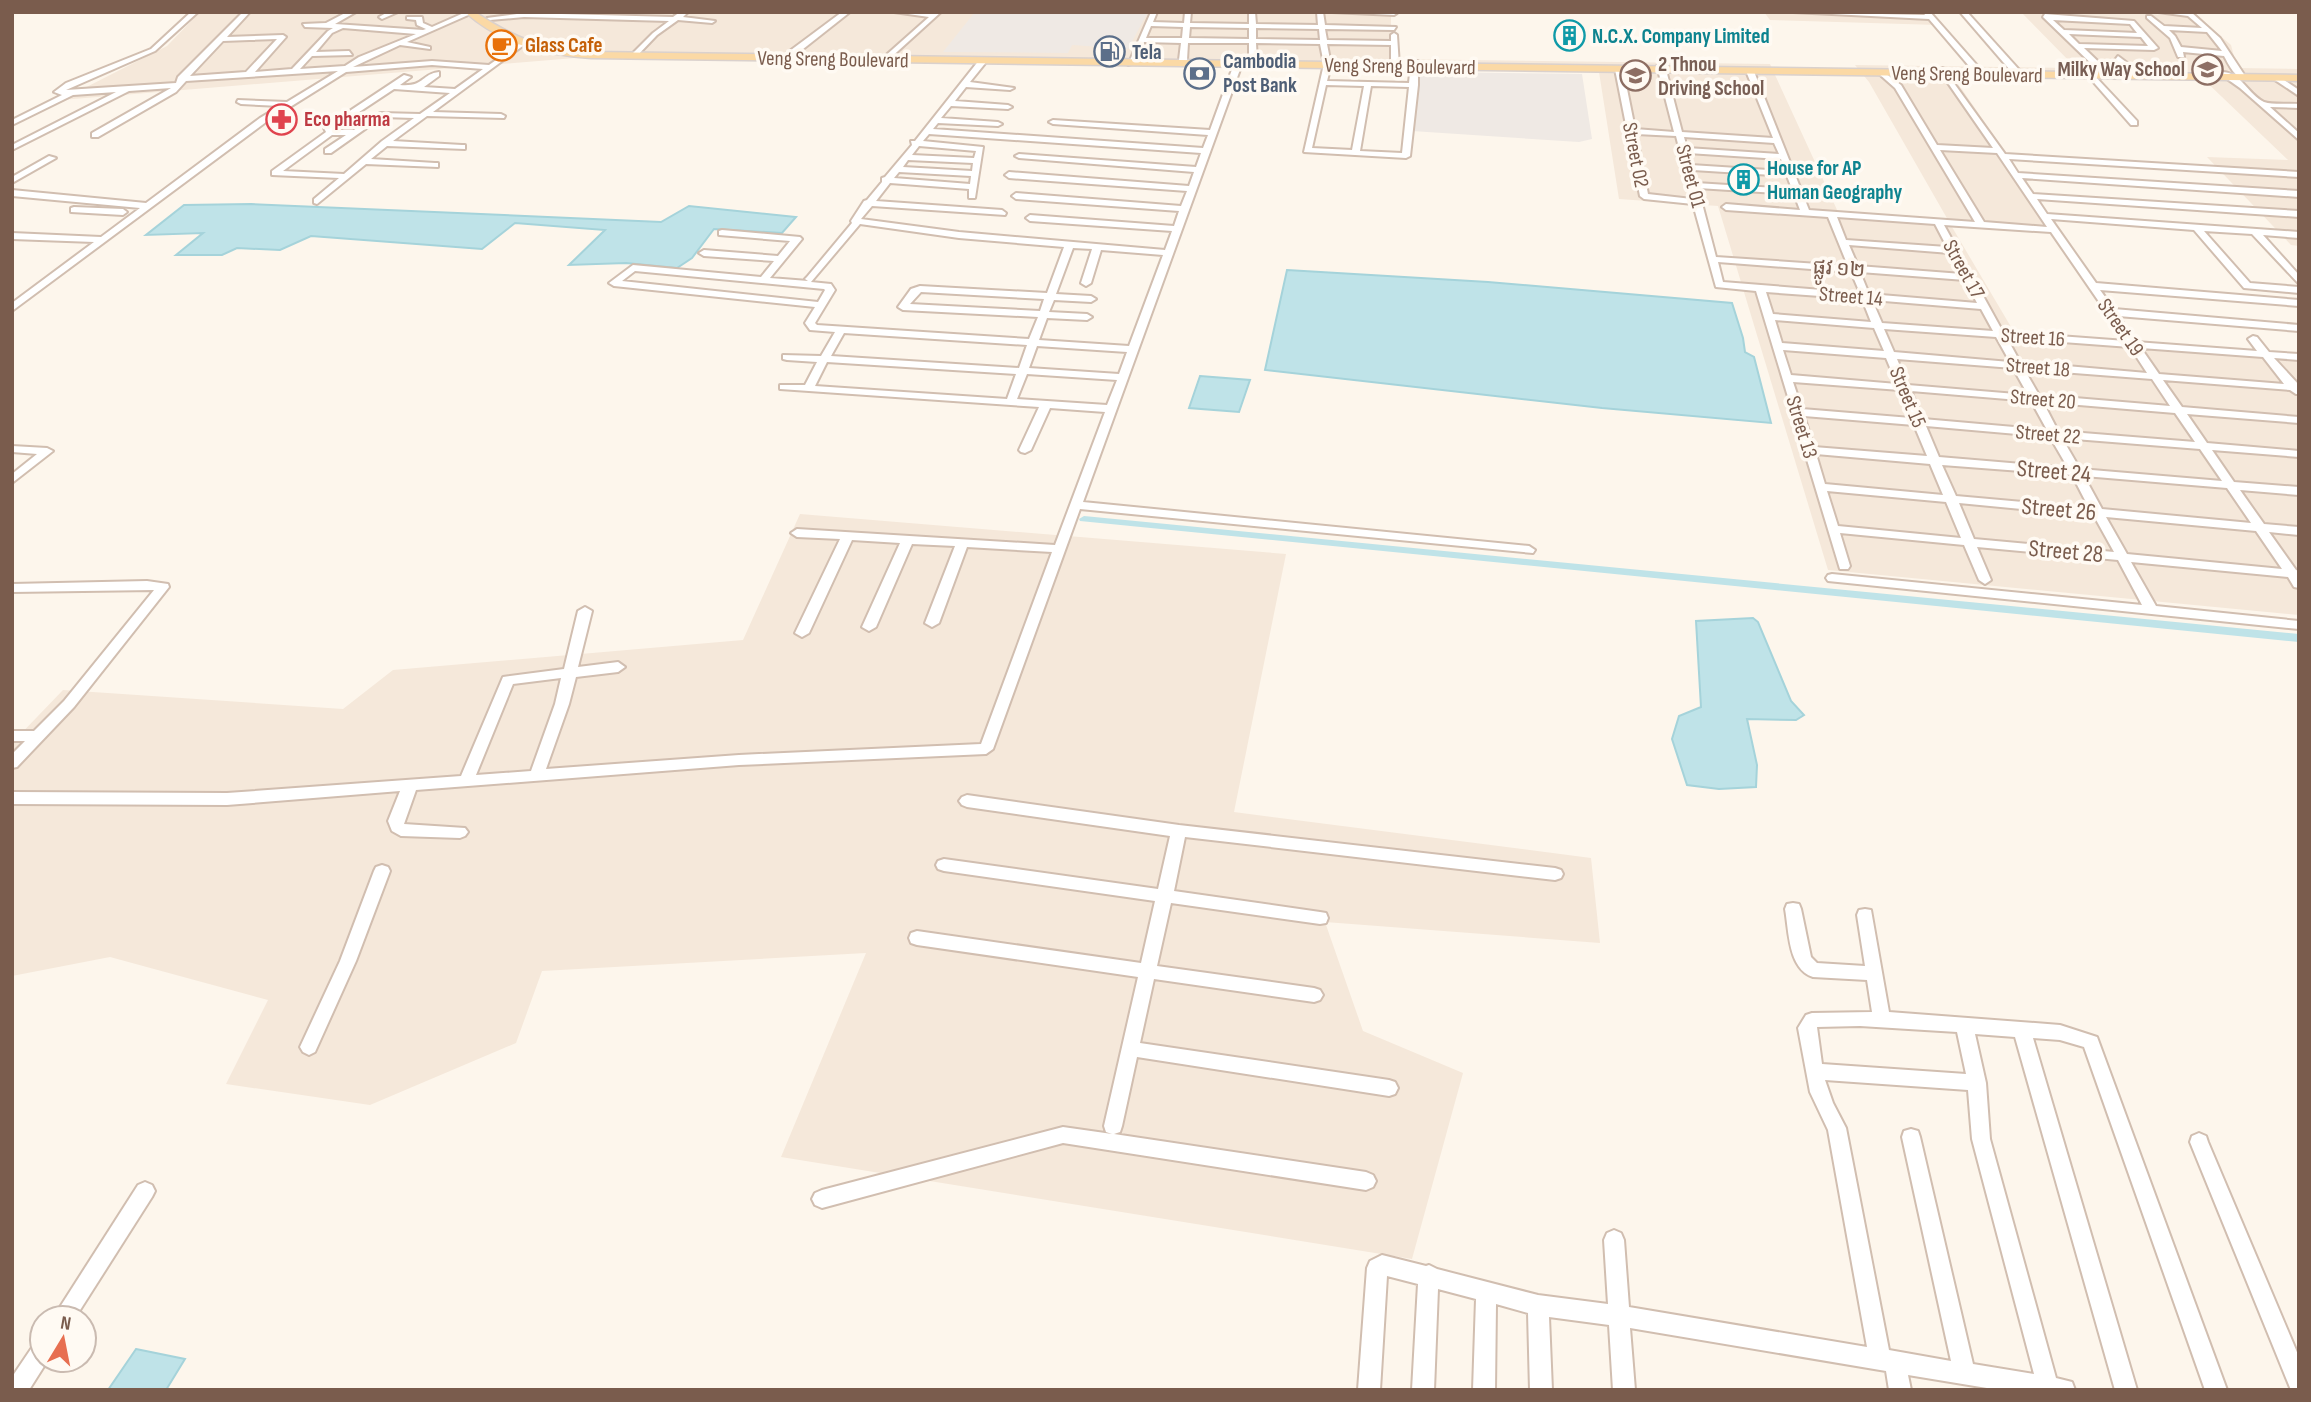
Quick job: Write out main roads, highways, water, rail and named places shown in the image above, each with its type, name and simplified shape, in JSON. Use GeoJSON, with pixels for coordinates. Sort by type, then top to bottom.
{"type":"FeatureCollection","features":[{"type":"Feature","properties":{"kind":"main road","name":"Veng Sreng Boulevard"},"geometry":{"type":"LineString","coordinates":[[470,12],[521,45],[565,54],[2017,73],[2238,80],[2299,76]]}},
{"type":"Feature","properties":{"kind":"main road","name":"Veng Sreng Boulevard"},"geometry":{"type":"LineString","coordinates":[[480,12],[523,40],[541,46],[582,52],[1038,60]]}},
{"type":"Feature","properties":{"kind":"main road","name":"Veng Sreng Boulevard"},"geometry":{"type":"LineString","coordinates":[[1131,61],[1326,64]]}},
{"type":"Feature","properties":{"kind":"main road","name":"Veng Sreng Boulevard"},"geometry":{"type":"LineString","coordinates":[[1416,65],[1882,73],[2105,72],[2238,80],[2299,76]]}},
{"type":"Feature","properties":{"kind":"water"},"geometry":{"type":"Polygon","coordinates":[[[251,204],[661,222],[689,206],[796,217],[782,233],[714,229],[692,258],[677,268],[626,263],[569,265],[605,230],[515,223],[482,249],[311,236],[280,250],[237,248],[222,255],[176,255],[203,233],[146,235],[184,205],[251,204]]]}},
{"type":"Feature","properties":{"kind":"water"},"geometry":{"type":"Polygon","coordinates":[[[1287,270],[1488,282],[1732,303],[1745,352],[1754,357],[1771,423],[1602,408],[1265,370],[1287,270]]]}},
{"type":"Feature","properties":{"kind":"water"},"geometry":{"type":"Polygon","coordinates":[[[1200,376],[1250,380],[1239,412],[1189,408],[1200,376]]]}},
{"type":"Feature","properties":{"kind":"water"},"geometry":{"type":"Polygon","coordinates":[[[1753,618],[1758,622],[1791,701],[1804,715],[1796,720],[1747,719],[1757,765],[1756,787],[1719,789],[1687,785],[1672,739],[1679,716],[1701,707],[1696,621],[1753,618]]]}},
{"type":"Feature","properties":{"kind":"water"},"geometry":{"type":"Polygon","coordinates":[[[136,1349],[185,1359],[166,1390],[108,1390],[136,1349]]]}},
{"type":"Feature","properties":{"kind":"waterway"},"geometry":{"type":"LineString","coordinates":[[1084,519],[2299,638]]}},
{"type":"Feature","properties":{"kind":"place","name":"N.C.X. Company Limited"},"geometry":{"type":"Point","coordinates":[1569,36]}},
{"type":"Feature","properties":{"kind":"place","name":"Glass Cafe"},"geometry":{"type":"Point","coordinates":[502,45]}},
{"type":"Feature","properties":{"kind":"place","name":"Tela"},"geometry":{"type":"Point","coordinates":[1109,52]}},
{"type":"Feature","properties":{"kind":"place","name":"Milky Way School"},"geometry":{"type":"Point","coordinates":[2208,69]}},
{"type":"Feature","properties":{"kind":"place","name":"Cambodia Post Bank"},"geometry":{"type":"Point","coordinates":[1200,73]}},
{"type":"Feature","properties":{"kind":"place","name":"2 Thnou Driving School"},"geometry":{"type":"Point","coordinates":[1635,76]}},
{"type":"Feature","properties":{"kind":"place","name":"Eco pharma"},"geometry":{"type":"Point","coordinates":[281,119]}},
{"type":"Feature","properties":{"kind":"place","name":"House for AP Human Geography"},"geometry":{"type":"Point","coordinates":[1744,180]}}]}
